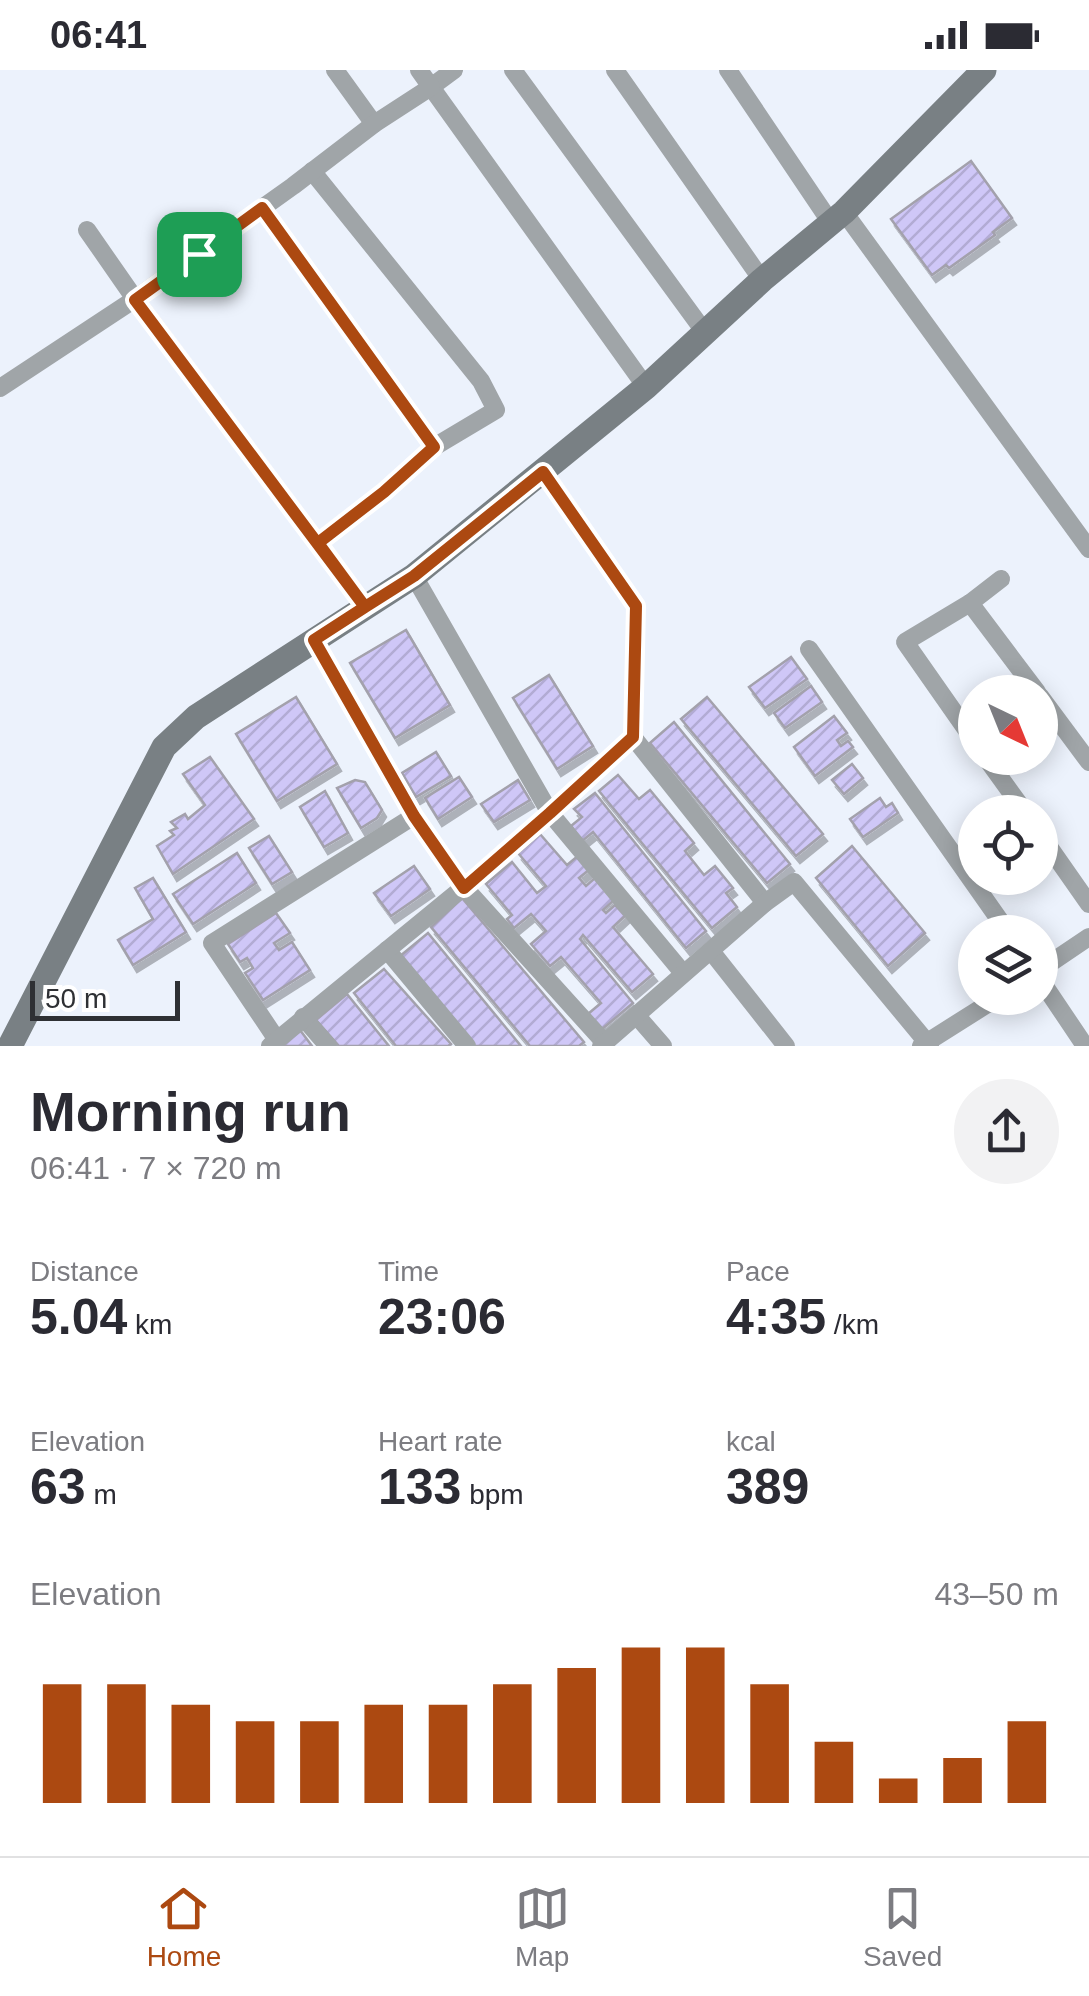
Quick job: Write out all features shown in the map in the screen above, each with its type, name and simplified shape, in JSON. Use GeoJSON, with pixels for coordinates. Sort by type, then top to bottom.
{"type":"FeatureCollection","features":[{"type":"Feature","properties":{"kind":"main road"},"geometry":{"type":"LineString","coordinates":[[10,1046],[164,747],[196,717],[414,576],[646,387],[837,217],[984,70]]}},
{"type":"Feature","properties":{"kind":"street"},"geometry":{"type":"LineString","coordinates":[[335,70],[374,124]]}},
{"type":"Feature","properties":{"kind":"street"},"geometry":{"type":"LineString","coordinates":[[419,70],[646,387]]}},
{"type":"Feature","properties":{"kind":"street"},"geometry":{"type":"LineString","coordinates":[[0,388],[135,300],[454,70]]}},
{"type":"Feature","properties":{"kind":"street"},"geometry":{"type":"LineString","coordinates":[[513,70],[706,334]]}},
{"type":"Feature","properties":{"kind":"street"},"geometry":{"type":"LineString","coordinates":[[615,70],[762,280]]}},
{"type":"Feature","properties":{"kind":"street"},"geometry":{"type":"LineString","coordinates":[[728,70],[1089,548]]}},
{"type":"Feature","properties":{"kind":"street"},"geometry":{"type":"LineString","coordinates":[[312,171],[480,381],[496,410],[434,447],[318,543]]}},
{"type":"Feature","properties":{"kind":"street"},"geometry":{"type":"LineString","coordinates":[[262,208],[434,447]]}},
{"type":"Feature","properties":{"kind":"street"},"geometry":{"type":"LineString","coordinates":[[87,230],[365,607]]}},
{"type":"Feature","properties":{"kind":"street"},"geometry":{"type":"LineString","coordinates":[[543,472],[636,606],[633,737],[765,903]]}},
{"type":"Feature","properties":{"kind":"street"},"geometry":{"type":"LineString","coordinates":[[414,576],[550,813],[683,973]]}},
{"type":"Feature","properties":{"kind":"street"},"geometry":{"type":"LineString","coordinates":[[958,717],[906,642],[1002,579]]}},
{"type":"Feature","properties":{"kind":"street"},"geometry":{"type":"LineString","coordinates":[[970,603],[1025,675]]}},
{"type":"Feature","properties":{"kind":"street"},"geometry":{"type":"LineString","coordinates":[[314,640],[414,816],[464,888],[603,1044],[794,882],[926,1045],[972,1015]]}},
{"type":"Feature","properties":{"kind":"street"},"geometry":{"type":"LineString","coordinates":[[809,649],[996,915]]}},
{"type":"Feature","properties":{"kind":"street"},"geometry":{"type":"LineString","coordinates":[[1058,720],[1089,762]]}},
{"type":"Feature","properties":{"kind":"street"},"geometry":{"type":"LineString","coordinates":[[414,816],[212,943],[273,1043],[464,888],[633,737]]}},
{"type":"Feature","properties":{"kind":"street"},"geometry":{"type":"LineString","coordinates":[[1058,860],[1089,904]]}},
{"type":"Feature","properties":{"kind":"street"},"geometry":{"type":"LineString","coordinates":[[1058,958],[1089,937]]}},
{"type":"Feature","properties":{"kind":"street"},"geometry":{"type":"LineString","coordinates":[[387,950],[467,1046]]}},
{"type":"Feature","properties":{"kind":"street"},"geometry":{"type":"LineString","coordinates":[[711,951],[786,1046]]}},
{"type":"Feature","properties":{"kind":"street"},"geometry":{"type":"LineString","coordinates":[[1058,1005],[1086,1046]]}},
{"type":"Feature","properties":{"kind":"street"},"geometry":{"type":"LineString","coordinates":[[637,1016],[662,1046]]}},
{"type":"Feature","properties":{"kind":"street"},"geometry":{"type":"LineString","coordinates":[[303,1017],[328,1046]]}},
{"type":"Feature","properties":{"kind":"building"},"geometry":{"type":"Polygon","coordinates":[[[971,161],[1012,218],[949,268],[946,265],[932,275],[891,219],[971,161]]]}},
{"type":"Feature","properties":{"kind":"building"},"geometry":{"type":"Polygon","coordinates":[[[406,630],[450,705],[395,738],[350,663],[406,630]]]}},
{"type":"Feature","properties":{"kind":"building"},"geometry":{"type":"Polygon","coordinates":[[[791,657],[807,679],[765,708],[749,687],[791,657]]]}},
{"type":"Feature","properties":{"kind":"building"},"geometry":{"type":"Polygon","coordinates":[[[549,675],[593,746],[557,769],[513,698],[549,675]]]}},
{"type":"Feature","properties":{"kind":"building"},"geometry":{"type":"Polygon","coordinates":[[[811,686],[822,702],[785,728],[774,713],[811,686]]]}},
{"type":"Feature","properties":{"kind":"building"},"geometry":{"type":"Polygon","coordinates":[[[296,697],[337,764],[277,801],[236,734],[296,697]]]}},
{"type":"Feature","properties":{"kind":"building"},"geometry":{"type":"Polygon","coordinates":[[[707,697],[823,834],[796,856],[681,719],[707,697]]]}},
{"type":"Feature","properties":{"kind":"building"},"geometry":{"type":"Polygon","coordinates":[[[834,716],[847,733],[837,740],[841,746],[848,741],[853,747],[815,776],[794,747],[834,716]]]}},
{"type":"Feature","properties":{"kind":"building"},"geometry":{"type":"Polygon","coordinates":[[[674,722],[790,864],[767,883],[650,743],[674,722]]]}},
{"type":"Feature","properties":{"kind":"building"},"geometry":{"type":"Polygon","coordinates":[[[436,752],[451,776],[416,797],[402,773],[436,752]]]}},
{"type":"Feature","properties":{"kind":"building"},"geometry":{"type":"Polygon","coordinates":[[[210,757],[254,819],[173,874],[157,846],[174,835],[170,831],[177,828],[171,822],[185,814],[188,819],[205,805],[183,774],[210,757]]]}},
{"type":"Feature","properties":{"kind":"building"},"geometry":{"type":"Polygon","coordinates":[[[852,764],[863,778],[844,794],[832,780],[852,764]]]}},
{"type":"Feature","properties":{"kind":"building"},"geometry":{"type":"Polygon","coordinates":[[[618,775],[639,799],[650,790],[694,843],[685,851],[704,875],[715,866],[733,888],[726,893],[737,907],[712,928],[599,791],[618,775]]]}},
{"type":"Feature","properties":{"kind":"building"},"geometry":{"type":"Polygon","coordinates":[[[459,777],[472,797],[438,819],[425,798],[459,777]]]}},
{"type":"Feature","properties":{"kind":"building"},"geometry":{"type":"Polygon","coordinates":[[[355,780],[365,782],[382,810],[361,828],[337,788],[355,780]]]}},
{"type":"Feature","properties":{"kind":"building"},"geometry":{"type":"Polygon","coordinates":[[[518,780],[530,800],[494,822],[481,804],[518,780]]]}},
{"type":"Feature","properties":{"kind":"building"},"geometry":{"type":"Polygon","coordinates":[[[325,791],[348,833],[324,847],[300,807],[325,791]]]}},
{"type":"Feature","properties":{"kind":"building"},"geometry":{"type":"Polygon","coordinates":[[[595,793],[706,931],[686,948],[593,832],[582,841],[571,826],[582,817],[574,809],[595,793]]]}},
{"type":"Feature","properties":{"kind":"building"},"geometry":{"type":"Polygon","coordinates":[[[880,798],[886,807],[892,803],[898,813],[863,837],[850,819],[880,798]]]}},
{"type":"Feature","properties":{"kind":"building"},"geometry":{"type":"Polygon","coordinates":[[[540,834],[567,865],[579,855],[590,869],[579,878],[586,886],[595,878],[614,900],[603,910],[606,913],[615,905],[625,916],[613,927],[653,974],[632,992],[583,935],[580,939],[633,1003],[601,1030],[588,1014],[601,1003],[561,957],[550,966],[531,944],[546,931],[531,914],[514,928],[507,919],[512,915],[486,884],[512,862],[537,893],[546,886],[518,853],[540,834]]]}},
{"type":"Feature","properties":{"kind":"building"},"geometry":{"type":"Polygon","coordinates":[[[269,836],[292,872],[272,884],[249,848],[269,836]]]}},
{"type":"Feature","properties":{"kind":"building"},"geometry":{"type":"Polygon","coordinates":[[[852,846],[925,933],[888,966],[816,878],[852,846]]]}},
{"type":"Feature","properties":{"kind":"building"},"geometry":{"type":"Polygon","coordinates":[[[237,853],[256,883],[193,924],[173,894],[237,853]]]}},
{"type":"Feature","properties":{"kind":"building"},"geometry":{"type":"Polygon","coordinates":[[[414,866],[430,889],[391,916],[374,893],[414,866]]]}},
{"type":"Feature","properties":{"kind":"building"},"geometry":{"type":"Polygon","coordinates":[[[153,878],[186,932],[133,965],[118,940],[153,919],[135,888],[153,878]]]}},
{"type":"Feature","properties":{"kind":"building"},"geometry":{"type":"Polygon","coordinates":[[[462,898],[584,1042],[579,1046],[530,1046],[431,927],[462,898]]]}},
{"type":"Feature","properties":{"kind":"building"},"geometry":{"type":"Polygon","coordinates":[[[276,913],[290,933],[274,943],[279,950],[292,942],[310,970],[263,1000],[245,973],[253,968],[247,958],[240,962],[228,944],[276,913]]]}},
{"type":"Feature","properties":{"kind":"building"},"geometry":{"type":"Polygon","coordinates":[[[428,933],[521,1046],[474,1046],[399,957],[428,933]]]}},
{"type":"Feature","properties":{"kind":"building"},"geometry":{"type":"Polygon","coordinates":[[[384,969],[451,1044],[396,1046],[354,993],[384,969]]]}},
{"type":"Feature","properties":{"kind":"building"},"geometry":{"type":"Polygon","coordinates":[[[347,994],[389,1046],[339,1046],[316,1020],[347,994]]]}},
{"type":"Feature","properties":{"kind":"building"},"geometry":{"type":"Polygon","coordinates":[[[300,1030],[312,1046],[279,1046],[300,1030]]]}},
{"type":"Feature","properties":{"kind":"route"},"geometry":{"type":"LineString","coordinates":[[199,254],[135,300],[365,607],[314,640],[414,816],[464,888],[633,737],[636,606],[543,472],[414,576],[365,607],[318,543],[434,447],[262,208],[199,254]]}}]}
